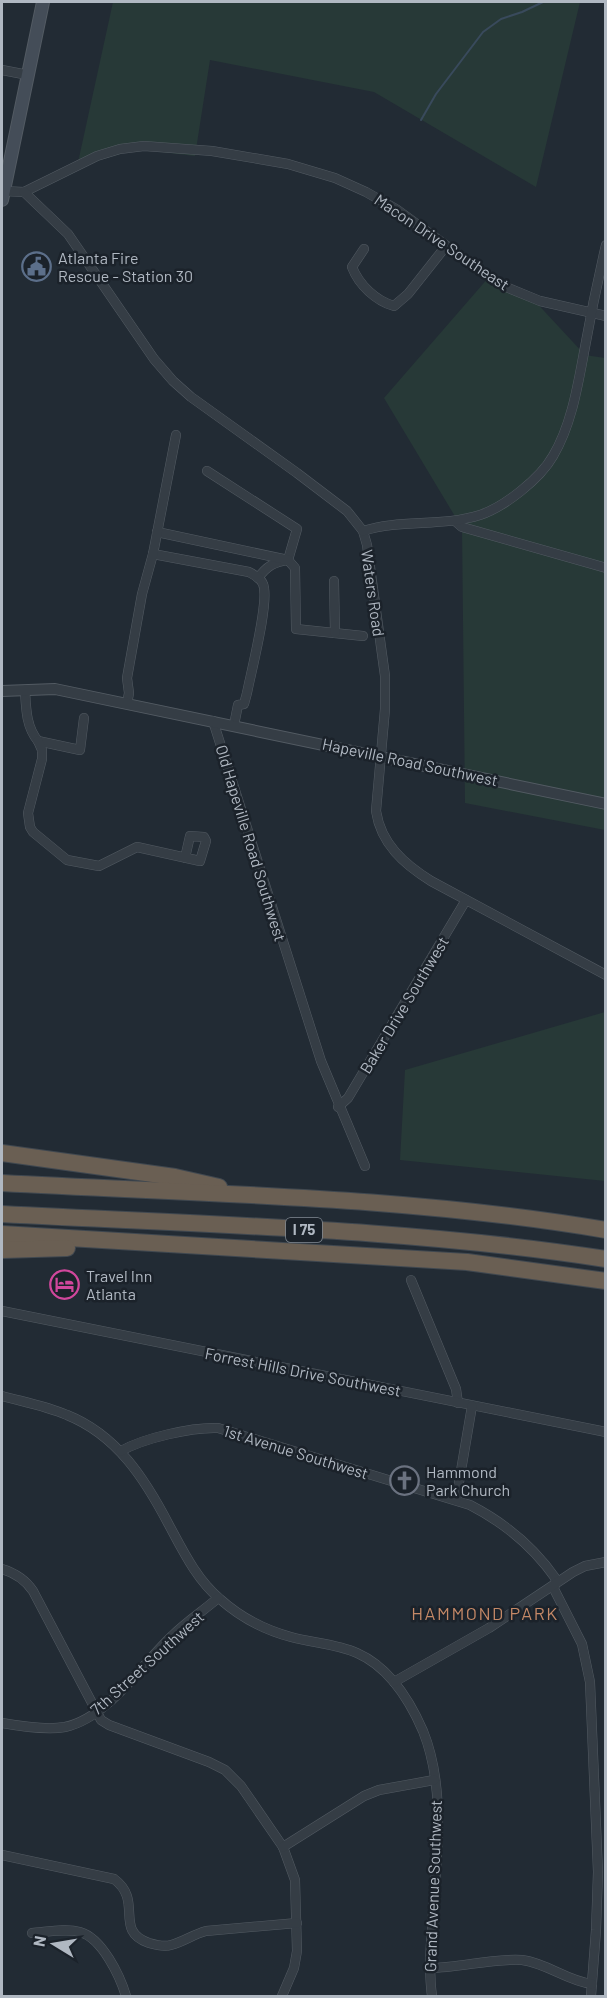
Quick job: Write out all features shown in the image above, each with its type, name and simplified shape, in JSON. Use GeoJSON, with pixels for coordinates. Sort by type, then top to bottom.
{"type":"FeatureCollection","features":[{"type":"Feature","properties":{"kind":"highway"},"geometry":{"type":"LineString","coordinates":[[2,1153],[175,1178],[213,1185],[246,1196]]}},
{"type":"Feature","properties":{"kind":"highway","name":"I 75"},"geometry":{"type":"LineString","coordinates":[[2,1183],[460,1210],[606,1230]]}},
{"type":"Feature","properties":{"kind":"highway","name":"I 75"},"geometry":{"type":"LineString","coordinates":[[2,1214],[434,1238],[546,1250],[606,1260]]}},
{"type":"Feature","properties":{"kind":"highway"},"geometry":{"type":"LineString","coordinates":[[2,1234],[467,1262],[606,1281]]}},
{"type":"Feature","properties":{"kind":"highway"},"geometry":{"type":"LineString","coordinates":[[2,1250],[61,1248],[245,1255],[311,1251]]}},
{"type":"Feature","properties":{"kind":"main road"},"geometry":{"type":"LineString","coordinates":[[2,194],[43,2]]}},
{"type":"Feature","properties":{"kind":"street"},"geometry":{"type":"LineString","coordinates":[[2,70],[28,75]]}},
{"type":"Feature","properties":{"kind":"street","name":"Macon Drive Southeast"},"geometry":{"type":"LineString","coordinates":[[2,194],[24,192],[97,156],[120,149],[144,146],[212,151],[288,164],[335,178],[366,192],[396,209],[506,287],[540,301],[606,316]]}},
{"type":"Feature","properties":{"kind":"street","name":"Waters Road"},"geometry":{"type":"LineString","coordinates":[[24,192],[68,234],[154,359],[173,381],[191,397],[347,512],[363,531],[367,545],[385,676],[385,709],[376,811],[383,838],[415,871],[606,975]]}},
{"type":"Feature","properties":{"kind":"street"},"geometry":{"type":"LineString","coordinates":[[363,531],[374,527],[455,521],[480,515],[502,504],[529,483],[553,458],[575,399],[606,245]]}},
{"type":"Feature","properties":{"kind":"street"},"geometry":{"type":"LineString","coordinates":[[364,249],[352,267],[357,279],[383,303],[394,306],[408,294],[446,246]]}},
{"type":"Feature","properties":{"kind":"street"},"geometry":{"type":"LineString","coordinates":[[128,698],[127,678],[146,574],[153,555],[176,435]]}},
{"type":"Feature","properties":{"kind":"street"},"geometry":{"type":"LineString","coordinates":[[207,471],[297,529],[288,560]]}},
{"type":"Feature","properties":{"kind":"street"},"geometry":{"type":"LineString","coordinates":[[455,521],[462,527],[606,568]]}},
{"type":"Feature","properties":{"kind":"street"},"geometry":{"type":"LineString","coordinates":[[157,532],[288,560],[295,568],[296,629],[363,636]]}},
{"type":"Feature","properties":{"kind":"street"},"geometry":{"type":"LineString","coordinates":[[153,555],[249,572],[264,584],[265,600],[247,693],[244,704],[238,705],[234,725]]}},
{"type":"Feature","properties":{"kind":"street"},"geometry":{"type":"LineString","coordinates":[[258,578],[274,562],[288,560]]}},
{"type":"Feature","properties":{"kind":"street"},"geometry":{"type":"LineString","coordinates":[[334,581],[335,633]]}},
{"type":"Feature","properties":{"kind":"street"},"geometry":{"type":"LineString","coordinates":[[2,691],[55,689],[128,698],[213,721]]}},
{"type":"Feature","properties":{"kind":"street"},"geometry":{"type":"LineString","coordinates":[[25,690],[27,717],[42,750],[28,820],[33,832],[67,860],[99,866],[137,848],[185,858]]}},
{"type":"Feature","properties":{"kind":"street"},"geometry":{"type":"LineString","coordinates":[[38,741],[80,750],[84,718]]}},
{"type":"Feature","properties":{"kind":"street","name":"Hapeville Road Southwest"},"geometry":{"type":"LineString","coordinates":[[213,721],[606,804]]}},
{"type":"Feature","properties":{"kind":"street","name":"Old Hapeville Road Southwest"},"geometry":{"type":"LineString","coordinates":[[213,721],[305,1016],[338,1107],[365,1166]]}},
{"type":"Feature","properties":{"kind":"street","name":"Baker Drive Southwest"},"geometry":{"type":"LineString","coordinates":[[338,1107],[348,1098],[466,900]]}},
{"type":"Feature","properties":{"kind":"street"},"geometry":{"type":"LineString","coordinates":[[411,1280],[456,1389],[458,1403]]}},
{"type":"Feature","properties":{"kind":"street","name":"Forrest Hills Drive Southwest"},"geometry":{"type":"LineString","coordinates":[[2,1311],[606,1432]]}},
{"type":"Feature","properties":{"kind":"street","name":"Grand Avenue Southwest"},"geometry":{"type":"LineString","coordinates":[[2,1396],[47,1407],[70,1416],[101,1435],[121,1451],[150,1489],[197,1573],[218,1598],[243,1617],[271,1630],[360,1654],[374,1663],[394,1682],[412,1707],[424,1734],[437,1805],[429,1968],[432,1996]]}},
{"type":"Feature","properties":{"kind":"street"},"geometry":{"type":"LineString","coordinates":[[456,1500],[472,1406]]}},
{"type":"Feature","properties":{"kind":"street","name":"1st Avenue Southwest"},"geometry":{"type":"LineString","coordinates":[[121,1451],[132,1444],[193,1429],[218,1428],[456,1500],[487,1514],[517,1534],[547,1565],[556,1579],[554,1589],[582,1644],[590,1682],[598,1872],[597,1930],[591,1996]]}},
{"type":"Feature","properties":{"kind":"street"},"geometry":{"type":"LineString","coordinates":[[394,1682],[489,1628],[585,1566],[606,1562]]}},
{"type":"Feature","properties":{"kind":"street"},"geometry":{"type":"LineString","coordinates":[[2,1569],[15,1573],[27,1582],[33,1591],[101,1720],[225,1770],[241,1786],[283,1847],[295,1880],[297,1951],[294,1968],[282,1996]]}},
{"type":"Feature","properties":{"kind":"street","name":"7th Street Southwest"},"geometry":{"type":"LineString","coordinates":[[2,1722],[64,1727],[78,1723],[111,1700],[172,1636],[218,1598]]}},
{"type":"Feature","properties":{"kind":"street"},"geometry":{"type":"LineString","coordinates":[[283,1847],[363,1796],[379,1790],[434,1780]]}},
{"type":"Feature","properties":{"kind":"street"},"geometry":{"type":"LineString","coordinates":[[2,1855],[114,1879],[128,1894],[129,1922],[133,1933],[141,1941],[156,1945],[171,1945],[206,1931],[297,1923]]}},
{"type":"Feature","properties":{"kind":"street"},"geometry":{"type":"LineString","coordinates":[[32,1933],[78,1931],[88,1935],[97,1942],[113,1966],[126,1996]]}},
{"type":"Feature","properties":{"kind":"street"},"geometry":{"type":"LineString","coordinates":[[429,1968],[524,1960],[581,1983],[592,1984]]}},
{"type":"Feature","properties":{"kind":"shaded area"},"geometry":{"type":"Polygon","coordinates":[[[113,2],[580,2],[536,187],[374,92],[210,60],[195,156],[136,149],[77,167],[113,2]]]}},
{"type":"Feature","properties":{"kind":"shaded area"},"geometry":{"type":"Polygon","coordinates":[[[489,277],[532,298],[585,355],[605,358],[605,830],[465,803],[462,528],[384,398],[489,277]]]}},
{"type":"Feature","properties":{"kind":"shaded area"},"geometry":{"type":"Polygon","coordinates":[[[605,1012],[605,1181],[400,1160],[405,1070],[605,1012]]]}},
{"type":"Feature","properties":{"kind":"waterway"},"geometry":{"type":"LineString","coordinates":[[421,120],[436,94],[483,32],[501,19],[543,2]]}},
{"type":"Feature","properties":{"kind":"place","name":"Atlanta Fire Rescue - Station 30"},"geometry":{"type":"Point","coordinates":[37,267]}},
{"type":"Feature","properties":{"kind":"place","name":"Travel Inn Atlanta"},"geometry":{"type":"Point","coordinates":[65,1285]}},
{"type":"Feature","properties":{"kind":"place","name":"Hammond Park Church"},"geometry":{"type":"Point","coordinates":[405,1481]}},
{"type":"Feature","properties":{"kind":"district","name":"HAMMOND PARK"},"geometry":{"type":"Point","coordinates":[485,1614]}}]}
